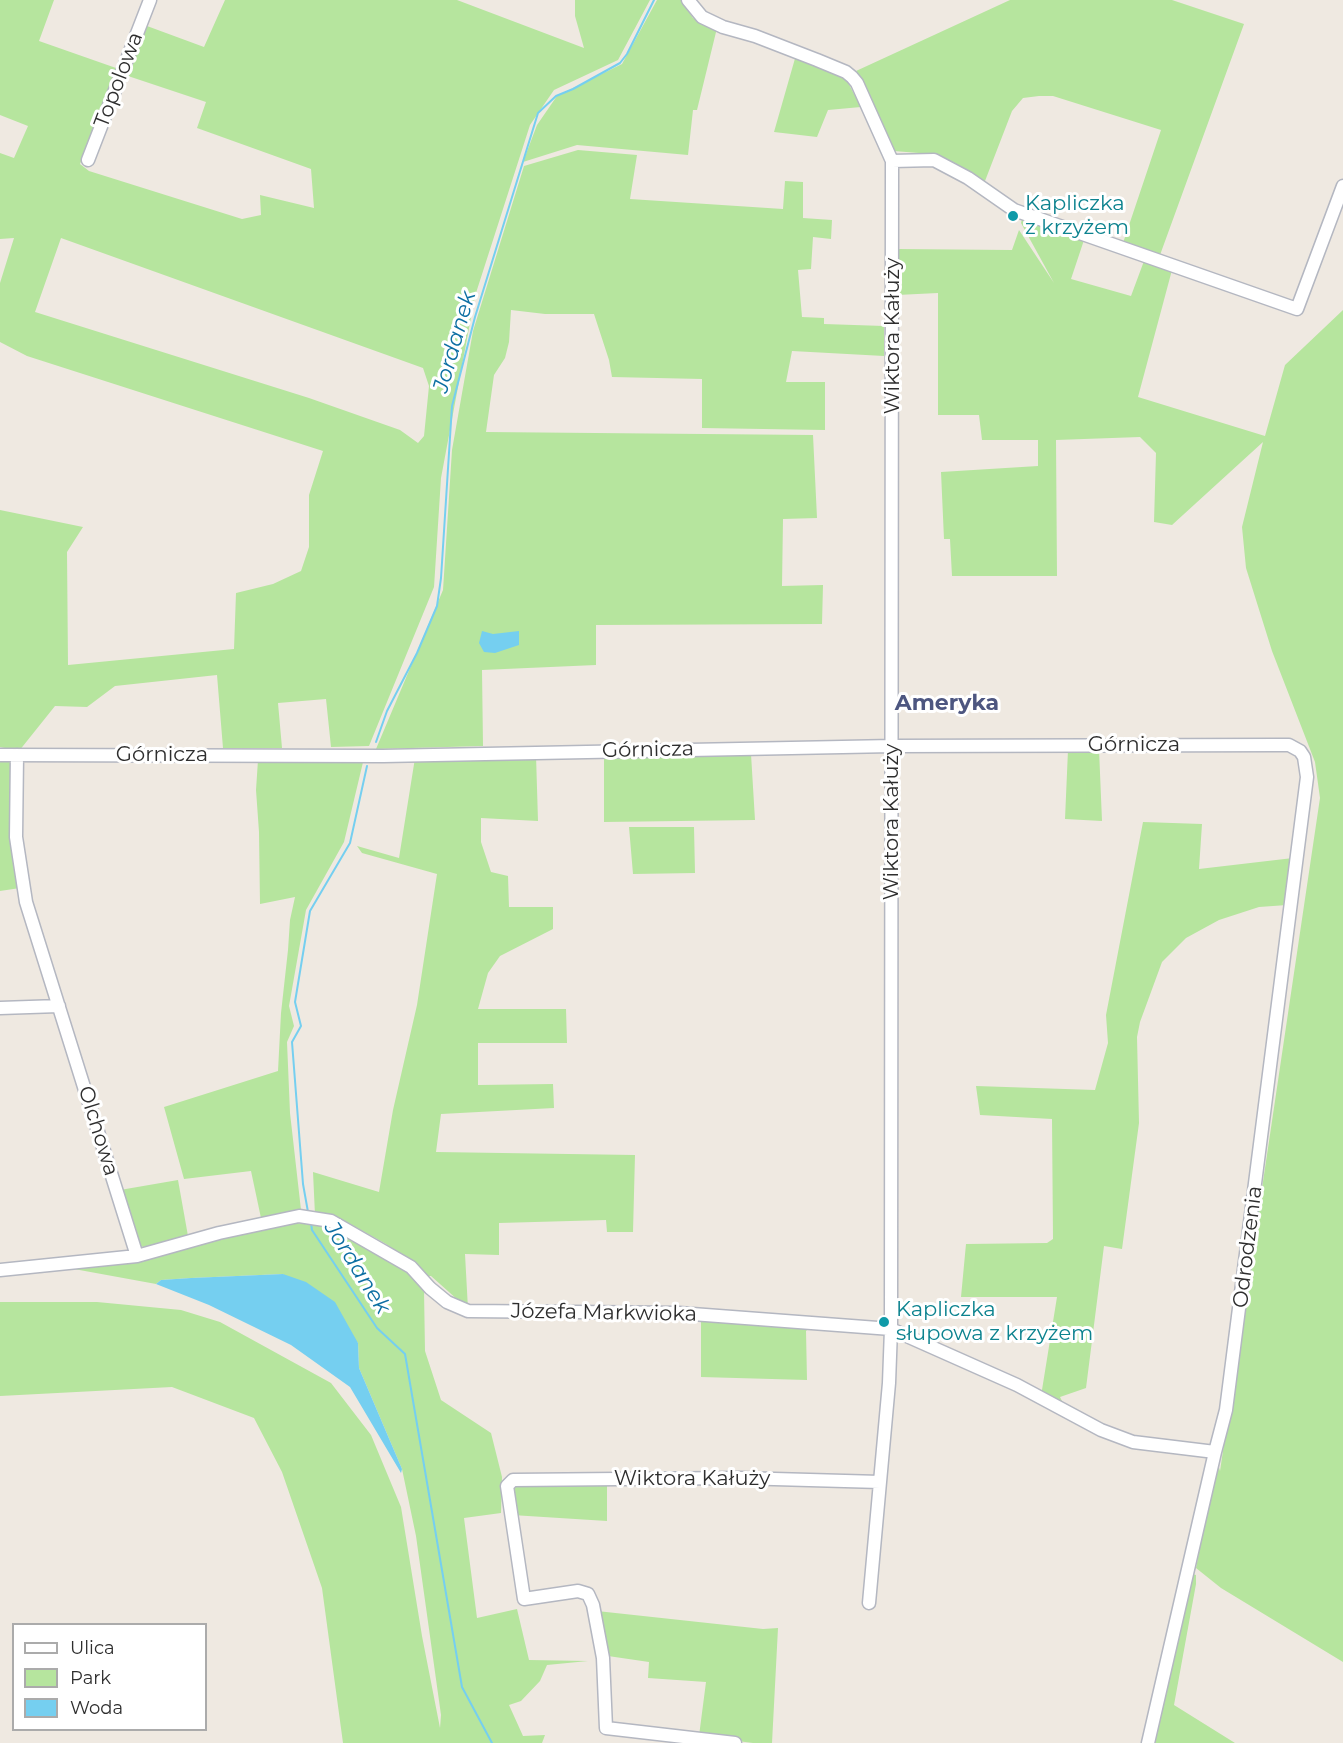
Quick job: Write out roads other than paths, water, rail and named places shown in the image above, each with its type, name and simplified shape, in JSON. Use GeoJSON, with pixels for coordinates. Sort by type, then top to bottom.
{"type":"FeatureCollection","features":[{"type":"Feature","properties":{"kind":"street","name":"Topolowa"},"geometry":{"type":"LineString","coordinates":[[88,159],[150,0]]}},
{"type":"Feature","properties":{"kind":"street"},"geometry":{"type":"LineString","coordinates":[[688,0],[702,17],[712,22],[846,72],[858,83],[892,161],[933,160],[968,178],[1014,210],[1297,309],[1343,186]]}},
{"type":"Feature","properties":{"kind":"street","name":"Wiktora Kałuży"},"geometry":{"type":"LineString","coordinates":[[868,1603],[889,1383],[891,1329],[892,161]]}},
{"type":"Feature","properties":{"kind":"street","name":"Górnicza"},"geometry":{"type":"LineString","coordinates":[[0,755],[383,756],[893,746],[1280,745],[1296,747]]}},
{"type":"Feature","properties":{"kind":"street","name":"Odrodzenia"},"geometry":{"type":"LineString","coordinates":[[1148,1743],[1226,1410],[1307,777],[1304,757],[1296,747]]}},
{"type":"Feature","properties":{"kind":"street","name":"Olchowa"},"geometry":{"type":"LineString","coordinates":[[17,755],[16,837],[26,902],[136,1256]]}},
{"type":"Feature","properties":{"kind":"street"},"geometry":{"type":"LineString","coordinates":[[0,1008],[59,1006]]}},
{"type":"Feature","properties":{"kind":"street","name":"Józefa Markwioka"},"geometry":{"type":"LineString","coordinates":[[0,1270],[136,1256],[219,1233],[308,1218],[331,1221],[411,1267],[430,1288],[447,1302],[468,1311],[679,1313],[891,1329],[1017,1385],[1101,1430],[1133,1443],[1215,1452]]}},
{"type":"Feature","properties":{"kind":"street","name":"Wiktora Kałuży"},"geometry":{"type":"LineString","coordinates":[[735,1743],[606,1728],[603,1658],[593,1605],[588,1594],[578,1591],[524,1599],[507,1486],[513,1480],[739,1478],[880,1482]]}},
{"type":"Feature","properties":{"kind":"water"},"geometry":{"type":"Polygon","coordinates":[[[482,631],[493,634],[519,631],[519,645],[495,653],[484,652],[479,643],[482,631]]]}},
{"type":"Feature","properties":{"kind":"water"},"geometry":{"type":"Polygon","coordinates":[[[283,1274],[306,1282],[335,1302],[358,1343],[359,1368],[402,1469],[401,1473],[350,1387],[291,1345],[209,1305],[156,1284],[161,1280],[283,1274]]]}},
{"type":"Feature","properties":{"kind":"waterway","name":"Jordanek"},"geometry":{"type":"LineString","coordinates":[[376,742],[387,711],[417,653],[437,606],[441,578],[452,406],[475,317],[538,113],[556,96],[620,63],[627,54],[654,0]]}},
{"type":"Feature","properties":{"kind":"waterway","name":"Jordanek"},"geometry":{"type":"LineString","coordinates":[[308,1212],[303,1184],[292,1042],[301,1026],[295,1002],[310,911],[350,843],[367,766]]}},
{"type":"Feature","properties":{"kind":"waterway","name":"Jordanek"},"geometry":{"type":"LineString","coordinates":[[311,1223],[312,1230],[377,1328],[405,1354],[462,1687],[492,1743]]}},
{"type":"Feature","properties":{"kind":"place","name":"Kapliczka z krzyżem"},"geometry":{"type":"Point","coordinates":[1013,216]}},
{"type":"Feature","properties":{"kind":"place","name":"Kapliczka słupowa z krzyżem"},"geometry":{"type":"Point","coordinates":[884,1322]}},
{"type":"Feature","properties":{"kind":"district","name":"Ameryka"},"geometry":{"type":"Point","coordinates":[947,704]}}]}
